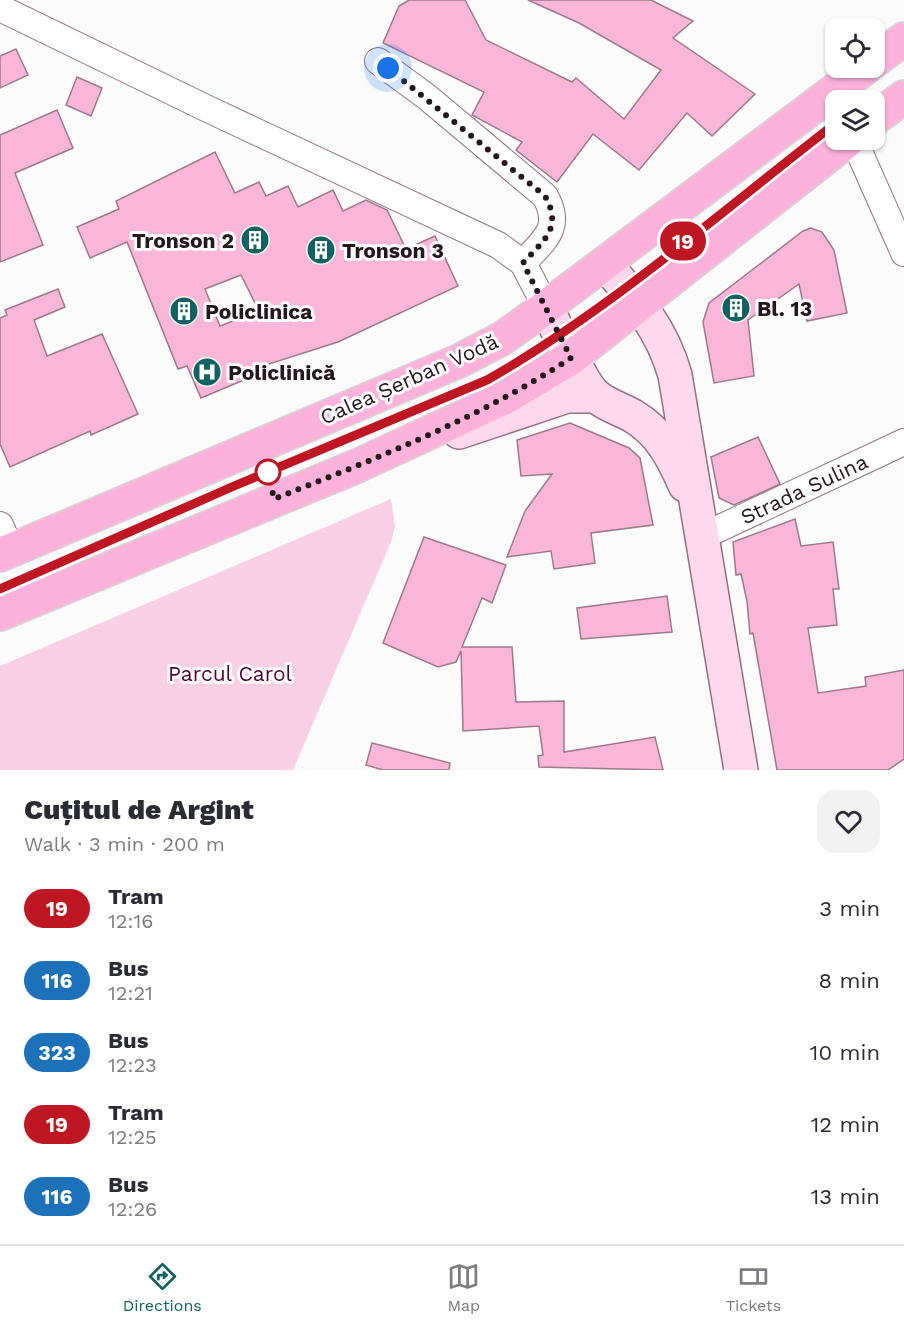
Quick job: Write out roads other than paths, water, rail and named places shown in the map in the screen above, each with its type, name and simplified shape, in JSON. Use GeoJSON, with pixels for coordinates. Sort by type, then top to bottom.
{"type":"FeatureCollection","features":[{"type":"Feature","properties":{"kind":"main road"},"geometry":{"type":"LineString","coordinates":[[885,53],[904,39]]}},
{"type":"Feature","properties":{"kind":"main road","name":"Calea Șerban Vodă"},"geometry":{"type":"LineString","coordinates":[[4,543],[459,361],[503,338],[606,264],[852,78]]}},
{"type":"Feature","properties":{"kind":"main road"},"geometry":{"type":"LineString","coordinates":[[885,111],[904,97]]}},
{"type":"Feature","properties":{"kind":"main road"},"geometry":{"type":"LineString","coordinates":[[0,614],[357,466],[506,397],[571,358],[835,150]]}},
{"type":"Feature","properties":{"kind":"street"},"geometry":{"type":"LineString","coordinates":[[0,8],[210,110],[473,232],[523,263],[571,358],[595,396]]}},
{"type":"Feature","properties":{"kind":"street"},"geometry":{"type":"LineString","coordinates":[[378,61],[427,97],[545,196],[553,210],[553,223],[547,237],[523,263]]}},
{"type":"Feature","properties":{"kind":"street"},"geometry":{"type":"LineString","coordinates":[[859,150],[904,253]]}},
{"type":"Feature","properties":{"kind":"street"},"geometry":{"type":"LineString","coordinates":[[606,264],[640,304],[662,336],[675,375],[741,770]]}},
{"type":"Feature","properties":{"kind":"street"},"geometry":{"type":"LineString","coordinates":[[634,417],[661,409],[672,389],[675,375]]}},
{"type":"Feature","properties":{"kind":"street"},"geometry":{"type":"LineString","coordinates":[[357,466],[567,396],[595,396],[634,417],[656,434],[675,461],[703,536]]}},
{"type":"Feature","properties":{"kind":"street","name":"Strada Sulina"},"geometry":{"type":"LineString","coordinates":[[703,536],[904,442]]}},
{"type":"Feature","properties":{"kind":"tram line","name":"19"},"geometry":{"type":"LineString","coordinates":[[0,589],[234,486],[487,380],[516,363],[625,286],[825,131]]}},
{"type":"Feature","properties":{"kind":"place","name":"Tronson 2"},"geometry":{"type":"Point","coordinates":[255,240]}},
{"type":"Feature","properties":{"kind":"place","name":"Tronson 3"},"geometry":{"type":"Point","coordinates":[321,250]}},
{"type":"Feature","properties":{"kind":"place","name":"Bl. 13"},"geometry":{"type":"Point","coordinates":[736,308]}},
{"type":"Feature","properties":{"kind":"place","name":"Policlinica"},"geometry":{"type":"Point","coordinates":[184,311]}},
{"type":"Feature","properties":{"kind":"place","name":"Policlinică"},"geometry":{"type":"Point","coordinates":[207,372]}},
{"type":"Feature","properties":{"kind":"park label","name":"Parcul Carol"},"geometry":{"type":"Point","coordinates":[230,673]}}]}
